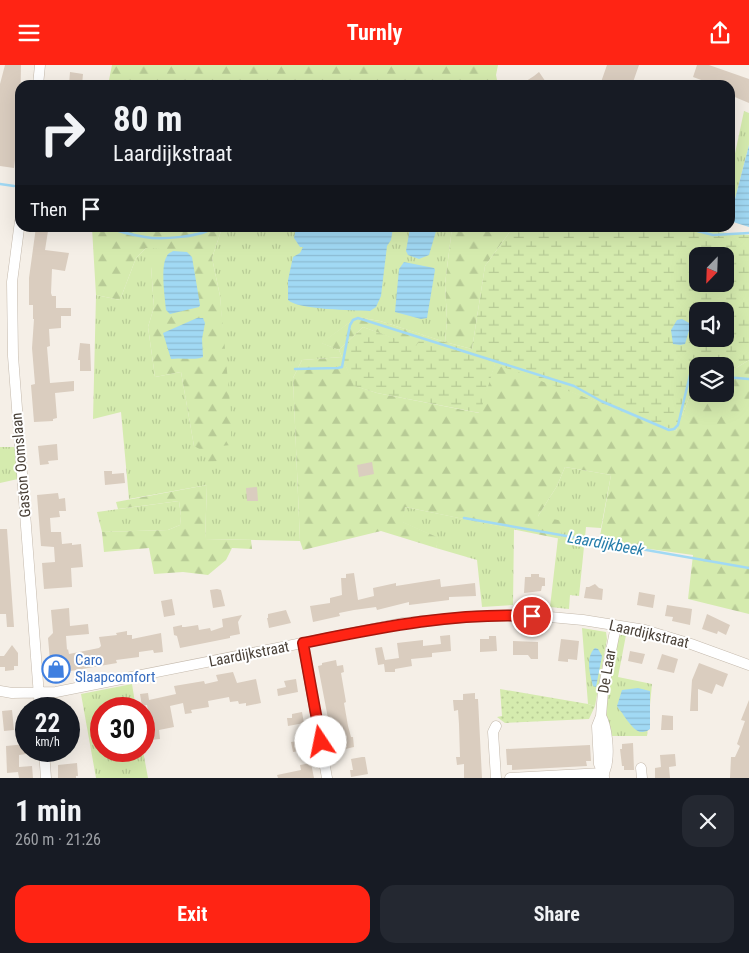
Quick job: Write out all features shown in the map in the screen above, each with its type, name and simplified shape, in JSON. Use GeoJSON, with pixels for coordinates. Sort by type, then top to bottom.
{"type":"FeatureCollection","features":[{"type":"Feature","properties":{"kind":"street"},"geometry":{"type":"LineString","coordinates":[[38,80],[40,65]]}},
{"type":"Feature","properties":{"kind":"street","name":"Gaston Oomslaan"},"geometry":{"type":"LineString","coordinates":[[19,232],[12,282],[13,356],[39,697]]}},
{"type":"Feature","properties":{"kind":"street","name":"Laardijkstraat"},"geometry":{"type":"LineString","coordinates":[[0,691],[12,693],[39,690],[56,692],[403,623],[477,616],[515,615],[550,617],[616,625],[670,637],[749,665]]}},
{"type":"Feature","properties":{"kind":"street","name":"De Laar"},"geometry":{"type":"LineString","coordinates":[[510,778],[603,775],[599,764],[597,726],[616,625]]}},
{"type":"Feature","properties":{"kind":"street"},"geometry":{"type":"LineString","coordinates":[[303,643],[327,778]]}},
{"type":"Feature","properties":{"kind":"street"},"geometry":{"type":"LineString","coordinates":[[496,725],[493,732],[496,778]]}},
{"type":"Feature","properties":{"kind":"street"},"geometry":{"type":"LineString","coordinates":[[45,762],[46,778]]}},
{"type":"Feature","properties":{"kind":"green space"},"geometry":{"type":"Polygon","coordinates":[[[112,65],[498,65],[497,80],[109,80],[112,65]]]}},
{"type":"Feature","properties":{"kind":"green space"},"geometry":{"type":"Polygon","coordinates":[[[744,111],[749,113],[749,145],[735,199],[735,153],[744,111]]]}},
{"type":"Feature","properties":{"kind":"green space"},"geometry":{"type":"Polygon","coordinates":[[[92,232],[221,232],[212,258],[220,296],[231,414],[231,445],[221,446],[219,461],[208,462],[203,451],[194,446],[181,372],[155,377],[148,327],[154,307],[151,266],[162,266],[168,308],[189,265],[160,249],[146,248],[136,258],[120,300],[96,295],[92,232]]]}},
{"type":"Feature","properties":{"kind":"green space"},"geometry":{"type":"Polygon","coordinates":[[[221,232],[452,232],[445,284],[447,320],[445,342],[380,321],[357,317],[322,343],[339,350],[342,357],[302,360],[293,378],[300,541],[205,539],[207,485],[129,499],[121,412],[93,419],[96,295],[120,300],[136,258],[146,248],[160,248],[189,265],[168,308],[151,266],[154,307],[148,327],[155,377],[181,372],[194,446],[231,444],[220,296],[212,258],[221,232]]]}},
{"type":"Feature","properties":{"kind":"green space"},"geometry":{"type":"Polygon","coordinates":[[[452,232],[509,232],[485,266],[472,349],[445,342],[447,320],[445,284],[452,232]]]}},
{"type":"Feature","properties":{"kind":"green space"},"geometry":{"type":"Polygon","coordinates":[[[509,232],[718,232],[749,235],[749,360],[734,368],[734,357],[689,357],[689,398],[676,431],[495,364],[480,413],[377,393],[354,386],[339,350],[363,327],[416,346],[424,335],[472,349],[485,266],[509,232]]]}},
{"type":"Feature","properties":{"kind":"green space"},"geometry":{"type":"Polygon","coordinates":[[[357,317],[380,321],[424,335],[416,347],[363,327],[339,350],[321,343],[357,317]]]}},
{"type":"Feature","properties":{"kind":"green space"},"geometry":{"type":"Polygon","coordinates":[[[342,357],[355,386],[377,393],[479,413],[495,363],[676,431],[689,398],[689,402],[734,402],[734,368],[749,360],[749,614],[688,599],[693,555],[599,542],[611,475],[565,467],[557,486],[538,516],[563,521],[561,539],[405,507],[403,522],[439,538],[436,548],[381,531],[303,550],[300,541],[293,378],[302,360],[342,357]]]}},
{"type":"Feature","properties":{"kind":"green space"},"geometry":{"type":"Polygon","coordinates":[[[0,447],[16,447],[18,479],[0,483],[0,447]]]}},
{"type":"Feature","properties":{"kind":"green space"},"geometry":{"type":"Polygon","coordinates":[[[565,467],[611,475],[601,528],[586,527],[579,596],[570,595],[569,609],[550,607],[558,538],[561,539],[538,516],[557,486],[565,467]]]}},
{"type":"Feature","properties":{"kind":"green space"},"geometry":{"type":"Polygon","coordinates":[[[207,485],[205,539],[251,540],[252,549],[232,548],[226,560],[208,575],[183,572],[154,574],[149,548],[104,552],[102,532],[168,530],[180,525],[179,501],[118,509],[116,502],[207,485]]]}},
{"type":"Feature","properties":{"kind":"green space"},"geometry":{"type":"Polygon","coordinates":[[[179,501],[180,525],[168,530],[102,532],[97,512],[179,501]]]}},
{"type":"Feature","properties":{"kind":"green space"},"geometry":{"type":"Polygon","coordinates":[[[405,507],[514,529],[513,605],[482,607],[477,560],[436,548],[438,538],[402,522],[405,507]]]}},
{"type":"Feature","properties":{"kind":"green space"},"geometry":{"type":"Polygon","coordinates":[[[582,628],[606,632],[607,639],[595,706],[588,704],[582,628]]]}},
{"type":"Feature","properties":{"kind":"green space"},"geometry":{"type":"Polygon","coordinates":[[[626,635],[618,677],[652,684],[647,736],[608,736],[605,704],[618,637],[626,635]]]}},
{"type":"Feature","properties":{"kind":"green space"},"geometry":{"type":"Polygon","coordinates":[[[132,684],[134,697],[90,697],[90,744],[81,694],[132,684]]]}},
{"type":"Feature","properties":{"kind":"green space"},"geometry":{"type":"Polygon","coordinates":[[[500,689],[595,706],[589,719],[505,723],[497,717],[502,716],[500,689]]]}},
{"type":"Feature","properties":{"kind":"green space"},"geometry":{"type":"Polygon","coordinates":[[[93,762],[145,762],[148,778],[96,778],[93,762]]]}},
{"type":"Feature","properties":{"kind":"water"},"geometry":{"type":"Polygon","coordinates":[[[749,145],[749,227],[735,223],[735,199],[749,145]]]}},
{"type":"Feature","properties":{"kind":"water"},"geometry":{"type":"Polygon","coordinates":[[[295,232],[392,232],[391,240],[387,246],[381,296],[376,307],[370,311],[326,309],[303,306],[288,300],[288,280],[293,257],[300,253],[303,247],[300,247],[294,238],[295,232]]]}},
{"type":"Feature","properties":{"kind":"water"},"geometry":{"type":"Polygon","coordinates":[[[409,232],[436,232],[429,255],[419,259],[408,255],[406,251],[409,232]]]}},
{"type":"Feature","properties":{"kind":"water"},"geometry":{"type":"Polygon","coordinates":[[[173,251],[187,252],[192,257],[200,305],[199,307],[170,314],[166,310],[163,274],[168,254],[173,251]]]}},
{"type":"Feature","properties":{"kind":"water"},"geometry":{"type":"Polygon","coordinates":[[[404,262],[434,268],[435,270],[427,318],[421,319],[395,312],[399,269],[404,262]]]}},
{"type":"Feature","properties":{"kind":"water"},"geometry":{"type":"Polygon","coordinates":[[[197,318],[203,318],[205,323],[202,339],[203,357],[196,359],[171,359],[163,333],[197,318]]]}},
{"type":"Feature","properties":{"kind":"water"},"geometry":{"type":"Polygon","coordinates":[[[682,319],[689,323],[685,344],[673,344],[671,330],[677,320],[682,319]]]}},
{"type":"Feature","properties":{"kind":"water"},"geometry":{"type":"Polygon","coordinates":[[[595,648],[598,649],[602,656],[596,687],[593,686],[589,666],[590,656],[595,648]]]}},
{"type":"Feature","properties":{"kind":"water"},"geometry":{"type":"Polygon","coordinates":[[[638,688],[650,691],[650,729],[642,732],[632,726],[617,706],[622,690],[638,688]]]}},
{"type":"Feature","properties":{"kind":"building"},"geometry":{"type":"Polygon","coordinates":[[[5,65],[21,65],[21,80],[15,80],[14,168],[0,166],[0,84],[5,65]]]}},
{"type":"Feature","properties":{"kind":"building"},"geometry":{"type":"Polygon","coordinates":[[[607,65],[639,65],[634,80],[602,80],[607,65]]]}},
{"type":"Feature","properties":{"kind":"building"},"geometry":{"type":"Polygon","coordinates":[[[697,65],[709,65],[749,79],[749,103],[735,97],[735,80],[701,80],[693,77],[697,65]]]}},
{"type":"Feature","properties":{"kind":"building"},"geometry":{"type":"Polygon","coordinates":[[[70,72],[83,74],[82,80],[69,80],[70,72]]]}},
{"type":"Feature","properties":{"kind":"building"},"geometry":{"type":"Polygon","coordinates":[[[539,72],[545,80],[528,80],[539,72]]]}},
{"type":"Feature","properties":{"kind":"building"},"geometry":{"type":"Polygon","coordinates":[[[35,232],[48,232],[45,250],[69,253],[65,271],[52,269],[51,293],[52,296],[56,296],[56,308],[71,308],[71,316],[61,316],[61,328],[49,329],[50,346],[47,347],[50,383],[74,381],[74,391],[55,393],[57,418],[53,419],[53,421],[34,422],[31,385],[35,384],[32,348],[34,319],[33,305],[29,305],[29,278],[35,232]]]}},
{"type":"Feature","properties":{"kind":"building"},"geometry":{"type":"Polygon","coordinates":[[[80,343],[90,344],[91,371],[80,371],[80,360],[78,360],[80,343]]]}},
{"type":"Feature","properties":{"kind":"building"},"geometry":{"type":"Polygon","coordinates":[[[57,444],[58,460],[48,461],[49,464],[40,465],[38,446],[57,444]]]}},
{"type":"Feature","properties":{"kind":"building"},"geometry":{"type":"Polygon","coordinates":[[[372,462],[374,474],[359,477],[357,465],[372,462]]]}},
{"type":"Feature","properties":{"kind":"building"},"geometry":{"type":"Polygon","coordinates":[[[104,471],[112,471],[112,474],[124,473],[125,483],[105,485],[104,471]]]}},
{"type":"Feature","properties":{"kind":"building"},"geometry":{"type":"Polygon","coordinates":[[[257,487],[258,501],[247,501],[246,488],[257,487]]]}},
{"type":"Feature","properties":{"kind":"building"},"geometry":{"type":"Polygon","coordinates":[[[58,493],[59,499],[65,498],[66,511],[59,511],[60,517],[50,518],[51,532],[61,532],[62,544],[81,544],[83,567],[71,568],[72,587],[44,589],[42,563],[55,562],[54,547],[41,546],[37,495],[58,493]]]}},
{"type":"Feature","properties":{"kind":"building"},"geometry":{"type":"Polygon","coordinates":[[[0,529],[7,529],[14,627],[7,627],[6,614],[0,614],[0,529]]]}},
{"type":"Feature","properties":{"kind":"building"},"geometry":{"type":"Polygon","coordinates":[[[354,573],[358,600],[374,596],[373,588],[396,583],[396,586],[440,579],[441,587],[475,583],[476,596],[449,597],[449,600],[409,605],[409,602],[377,610],[376,607],[354,610],[339,613],[340,616],[313,622],[310,606],[330,603],[330,598],[342,595],[341,578],[346,578],[346,574],[354,573]]]}},
{"type":"Feature","properties":{"kind":"building"},"geometry":{"type":"Polygon","coordinates":[[[531,574],[539,574],[539,577],[545,578],[545,586],[542,586],[541,591],[524,593],[525,577],[531,577],[531,574]]]}},
{"type":"Feature","properties":{"kind":"building"},"geometry":{"type":"Polygon","coordinates":[[[595,584],[603,589],[602,600],[584,598],[586,587],[595,584]]]}},
{"type":"Feature","properties":{"kind":"building"},"geometry":{"type":"Polygon","coordinates":[[[210,590],[221,590],[225,606],[213,608],[210,590]]]}},
{"type":"Feature","properties":{"kind":"building"},"geometry":{"type":"Polygon","coordinates":[[[639,592],[655,595],[653,608],[637,605],[639,592]]]}},
{"type":"Feature","properties":{"kind":"building"},"geometry":{"type":"Polygon","coordinates":[[[172,599],[175,615],[164,617],[161,601],[172,599]]]}},
{"type":"Feature","properties":{"kind":"building"},"geometry":{"type":"Polygon","coordinates":[[[667,605],[692,609],[690,625],[672,621],[673,617],[665,616],[667,605]]]}},
{"type":"Feature","properties":{"kind":"building"},"geometry":{"type":"Polygon","coordinates":[[[69,608],[70,626],[88,624],[89,634],[66,636],[69,654],[99,648],[101,646],[99,637],[117,635],[116,633],[127,631],[127,635],[132,635],[132,639],[161,633],[163,652],[154,653],[153,650],[139,652],[139,657],[116,660],[117,663],[53,674],[51,672],[48,638],[53,633],[51,610],[69,608]]]}},
{"type":"Feature","properties":{"kind":"building"},"geometry":{"type":"Polygon","coordinates":[[[286,610],[291,623],[269,628],[268,614],[286,610]]]}},
{"type":"Feature","properties":{"kind":"building"},"geometry":{"type":"Polygon","coordinates":[[[707,614],[730,625],[726,635],[718,631],[717,634],[702,629],[707,614]]]}},
{"type":"Feature","properties":{"kind":"building"},"geometry":{"type":"Polygon","coordinates":[[[242,615],[238,622],[240,634],[230,636],[230,638],[180,648],[177,636],[174,635],[173,627],[198,625],[199,630],[210,628],[211,631],[223,627],[222,619],[242,615]]]}},
{"type":"Feature","properties":{"kind":"building"},"geometry":{"type":"Polygon","coordinates":[[[450,635],[451,651],[432,653],[432,657],[411,659],[412,666],[395,669],[395,672],[385,672],[384,664],[378,665],[375,648],[382,647],[385,660],[399,658],[397,643],[423,640],[423,646],[441,644],[440,636],[450,635]]]}},
{"type":"Feature","properties":{"kind":"building"},"geometry":{"type":"Polygon","coordinates":[[[489,636],[496,636],[497,651],[480,652],[480,639],[489,639],[489,636]]]}},
{"type":"Feature","properties":{"kind":"building"},"geometry":{"type":"Polygon","coordinates":[[[561,639],[579,641],[577,660],[568,659],[568,662],[558,661],[561,639]]]}},
{"type":"Feature","properties":{"kind":"building"},"geometry":{"type":"Polygon","coordinates":[[[513,641],[538,642],[538,659],[531,659],[528,655],[513,655],[513,641]]]}},
{"type":"Feature","properties":{"kind":"building"},"geometry":{"type":"Polygon","coordinates":[[[12,645],[18,653],[18,666],[14,666],[14,670],[5,671],[5,667],[0,667],[0,656],[4,656],[12,645]]]}},
{"type":"Feature","properties":{"kind":"building"},"geometry":{"type":"Polygon","coordinates":[[[630,651],[645,654],[642,664],[628,661],[630,651]]]}},
{"type":"Feature","properties":{"kind":"building"},"geometry":{"type":"Polygon","coordinates":[[[662,654],[678,659],[674,673],[657,669],[662,654]]]}},
{"type":"Feature","properties":{"kind":"building"},"geometry":{"type":"Polygon","coordinates":[[[336,660],[337,666],[343,665],[344,672],[341,673],[346,702],[344,703],[354,747],[341,750],[338,732],[331,734],[318,666],[322,665],[322,663],[336,660]]]}},
{"type":"Feature","properties":{"kind":"building"},"geometry":{"type":"Polygon","coordinates":[[[699,663],[728,674],[723,687],[716,684],[712,694],[698,689],[698,711],[690,711],[692,680],[699,663]]]}},
{"type":"Feature","properties":{"kind":"building"},"geometry":{"type":"Polygon","coordinates":[[[233,672],[237,683],[256,679],[261,703],[246,706],[246,703],[239,704],[238,701],[230,702],[229,697],[208,701],[209,707],[191,710],[192,713],[185,714],[183,703],[170,706],[174,727],[159,730],[160,739],[155,740],[155,699],[176,694],[174,686],[204,681],[205,684],[218,681],[216,675],[233,672]]]}},
{"type":"Feature","properties":{"kind":"building"},"geometry":{"type":"Polygon","coordinates":[[[296,679],[298,692],[278,696],[277,689],[286,687],[284,681],[296,679]]]}},
{"type":"Feature","properties":{"kind":"building"},"geometry":{"type":"Polygon","coordinates":[[[148,693],[149,697],[140,697],[140,694],[148,693]]]}},
{"type":"Feature","properties":{"kind":"building"},"geometry":{"type":"Polygon","coordinates":[[[475,693],[475,699],[478,699],[482,778],[464,778],[464,764],[457,765],[456,757],[460,757],[459,724],[458,710],[454,711],[453,700],[463,700],[463,694],[475,693]]]}},
{"type":"Feature","properties":{"kind":"building"},"geometry":{"type":"Polygon","coordinates":[[[749,700],[749,778],[730,778],[731,757],[735,757],[740,746],[737,744],[745,721],[741,720],[749,700]]]}},
{"type":"Feature","properties":{"kind":"building"},"geometry":{"type":"Polygon","coordinates":[[[12,710],[14,730],[4,731],[2,711],[12,710]]]}},
{"type":"Feature","properties":{"kind":"building"},"geometry":{"type":"Polygon","coordinates":[[[302,712],[304,723],[288,726],[287,718],[292,718],[292,714],[302,712]]]}},
{"type":"Feature","properties":{"kind":"building"},"geometry":{"type":"Polygon","coordinates":[[[662,715],[673,716],[673,730],[661,730],[662,715]]]}},
{"type":"Feature","properties":{"kind":"building"},"geometry":{"type":"Polygon","coordinates":[[[305,740],[307,750],[293,752],[291,742],[305,740]]]}},
{"type":"Feature","properties":{"kind":"building"},"geometry":{"type":"Polygon","coordinates":[[[633,743],[634,770],[624,770],[620,749],[622,749],[622,744],[633,743]]]}},
{"type":"Feature","properties":{"kind":"building"},"geometry":{"type":"Polygon","coordinates":[[[15,745],[15,762],[19,762],[19,767],[32,766],[33,778],[19,778],[18,772],[7,773],[6,746],[15,745]]]}},
{"type":"Feature","properties":{"kind":"building"},"geometry":{"type":"Polygon","coordinates":[[[590,745],[591,761],[586,761],[587,766],[512,770],[512,765],[507,765],[506,749],[590,745]]]}},
{"type":"Feature","properties":{"kind":"building"},"geometry":{"type":"Polygon","coordinates":[[[675,754],[676,766],[669,767],[670,778],[655,778],[655,768],[661,767],[660,755],[675,754]]]}},
{"type":"Feature","properties":{"kind":"building"},"geometry":{"type":"Polygon","coordinates":[[[365,757],[368,774],[351,777],[350,770],[353,770],[351,759],[365,757]]]}},
{"type":"Feature","properties":{"kind":"building"},"geometry":{"type":"Polygon","coordinates":[[[77,763],[78,776],[76,778],[58,778],[58,765],[77,763]]]}},
{"type":"Feature","properties":{"kind":"building"},"geometry":{"type":"Polygon","coordinates":[[[311,763],[314,778],[278,778],[277,775],[301,770],[300,765],[311,763]]]}},
{"type":"Feature","properties":{"kind":"waterway"},"geometry":{"type":"LineString","coordinates":[[0,184],[14,186]]}},
{"type":"Feature","properties":{"kind":"waterway"},"geometry":{"type":"LineString","coordinates":[[121,232],[152,238],[181,237],[203,232]]}},
{"type":"Feature","properties":{"kind":"waterway"},"geometry":{"type":"LineString","coordinates":[[701,232],[713,235],[749,233]]}},
{"type":"Feature","properties":{"kind":"waterway"},"geometry":{"type":"LineString","coordinates":[[295,369],[342,367],[350,325],[353,320],[358,318],[574,386],[601,401],[669,430],[674,429],[678,425],[689,379]]}},
{"type":"Feature","properties":{"kind":"waterway"},"geometry":{"type":"LineString","coordinates":[[734,378],[749,379]]}},
{"type":"Feature","properties":{"kind":"waterway","name":"Laardijkbeek"},"geometry":{"type":"LineString","coordinates":[[464,518],[749,568]]}},
{"type":"Feature","properties":{"kind":"place","name":"Caro Slaapcomfort"},"geometry":{"type":"Point","coordinates":[56,669]}},
{"type":"Feature","properties":{"kind":"route"},"geometry":{"type":"LineString","coordinates":[[321,742],[303,643],[403,623],[477,616],[532,616]]}}]}
